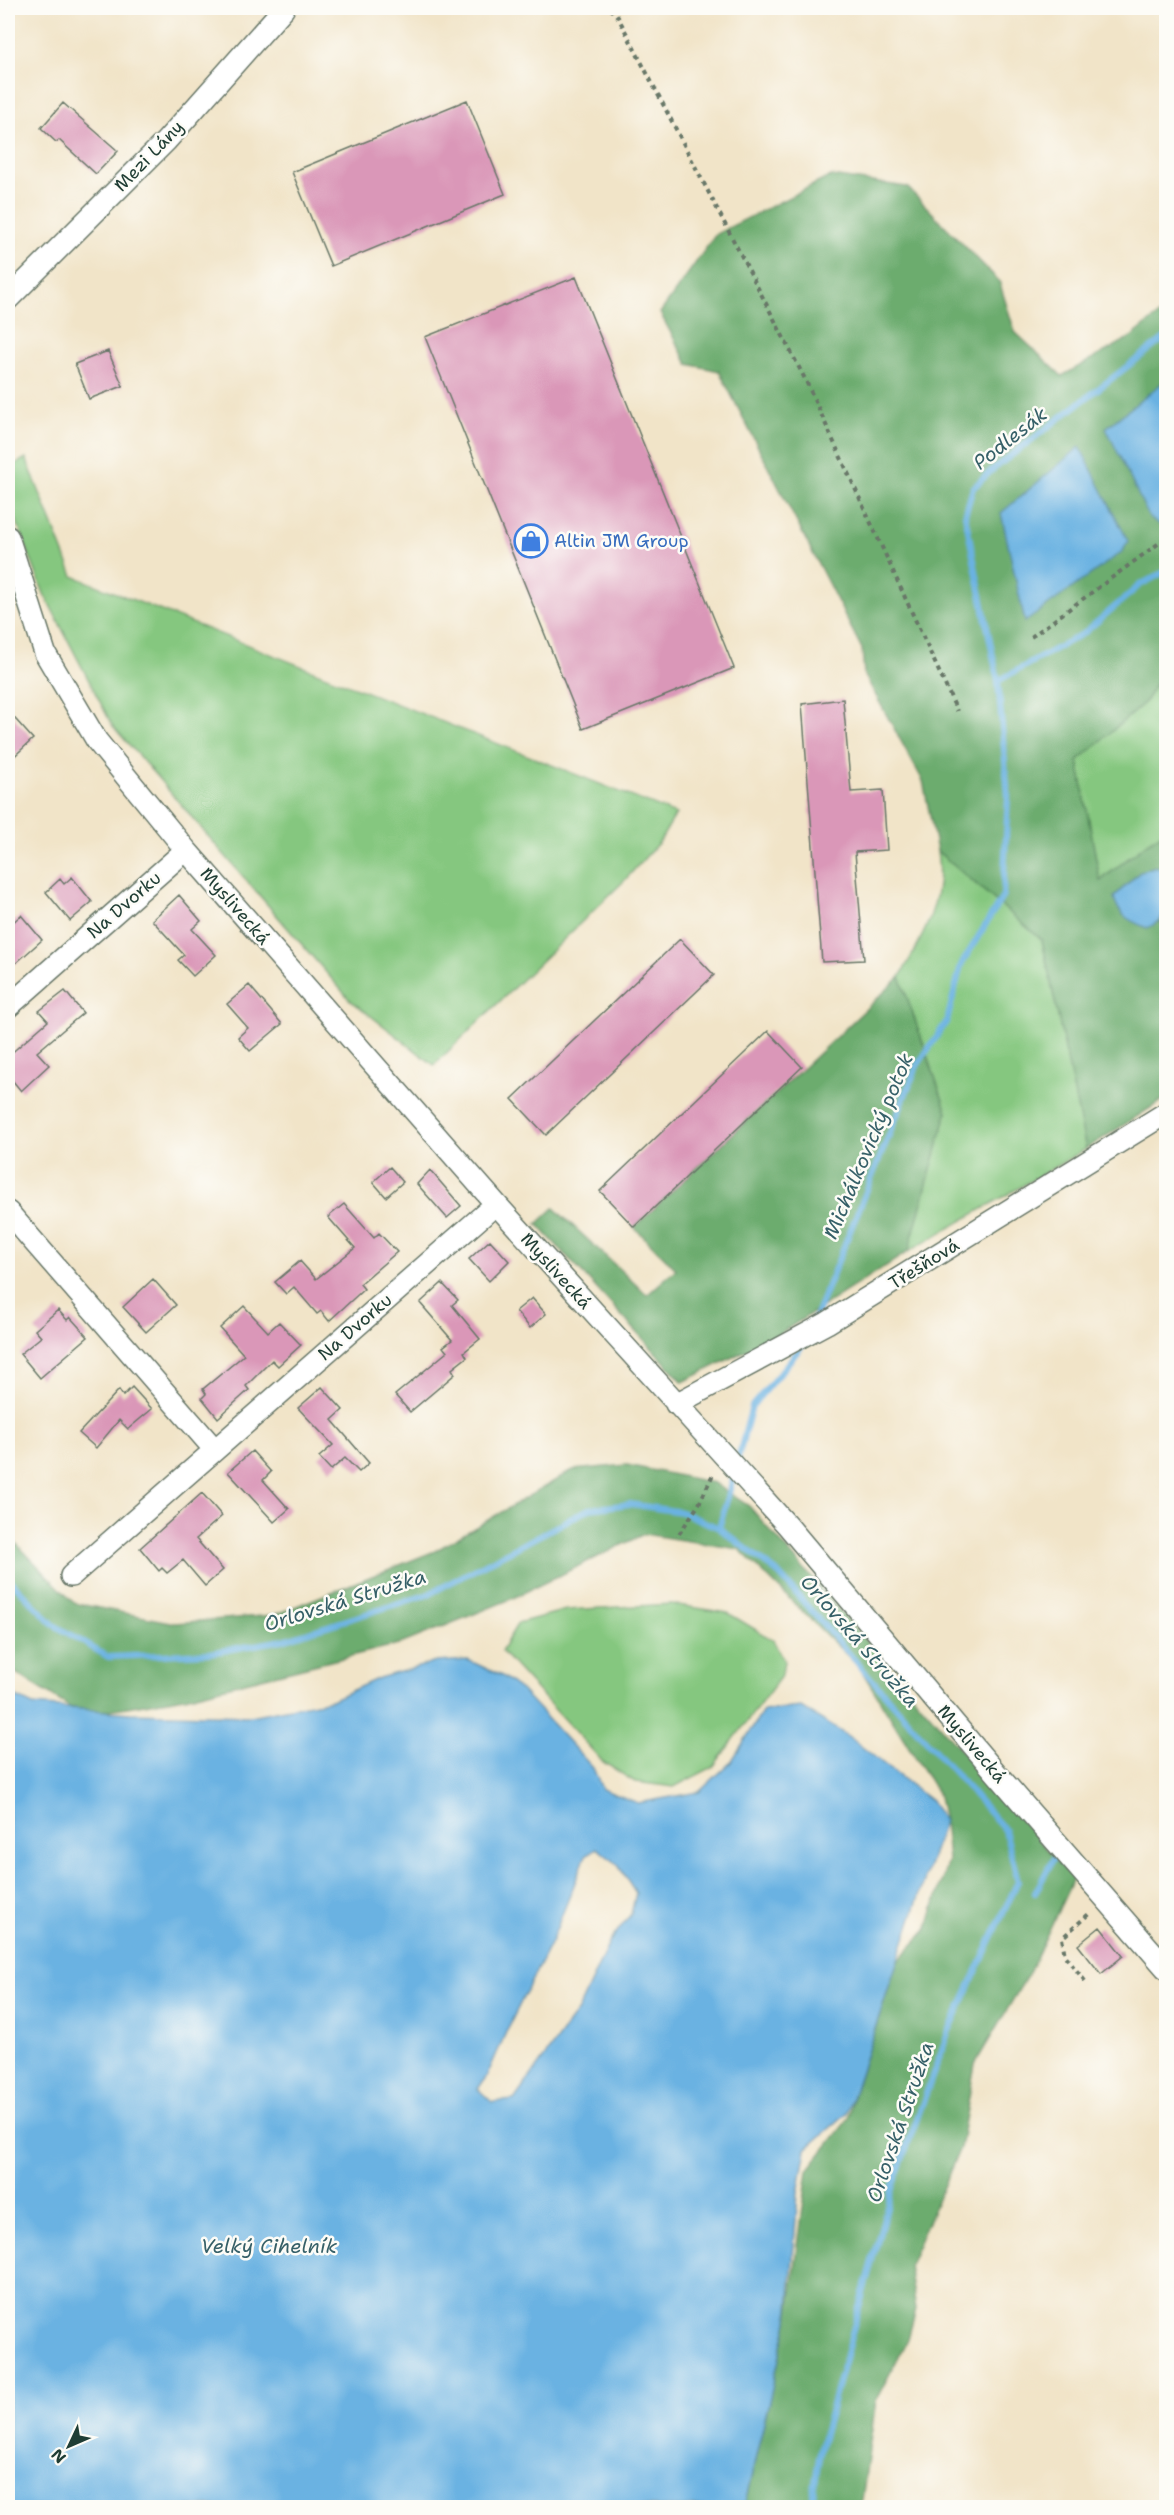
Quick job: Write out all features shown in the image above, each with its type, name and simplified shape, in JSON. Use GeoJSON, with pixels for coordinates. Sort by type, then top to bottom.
{"type":"FeatureCollection","features":[{"type":"Feature","properties":{"kind":"street","name":"Mezi Lány"},"geometry":{"type":"LineString","coordinates":[[8,299],[166,141],[284,8]]}},
{"type":"Feature","properties":{"kind":"street","name":"Myslivecká"},"geometry":{"type":"LineString","coordinates":[[8,537],[45,653],[97,741],[186,850],[496,1204],[788,1526],[997,1773],[1167,1968]]}},
{"type":"Feature","properties":{"kind":"street","name":"Na Dvorku"},"geometry":{"type":"LineString","coordinates":[[8,1007],[186,850]]}},
{"type":"Feature","properties":{"kind":"street","name":"Třešňová"},"geometry":{"type":"LineString","coordinates":[[676,1404],[827,1323],[1167,1113]]}},
{"type":"Feature","properties":{"kind":"street","name":"Na Dvorku"},"geometry":{"type":"LineString","coordinates":[[71,1576],[496,1204]]}},
{"type":"Feature","properties":{"kind":"street"},"geometry":{"type":"LineString","coordinates":[[8,1212],[215,1450]]}},
{"type":"Feature","properties":{"kind":"path"},"geometry":{"type":"LineString","coordinates":[[610,8],[618,17],[805,379],[957,711]]}},
{"type":"Feature","properties":{"kind":"path"},"geometry":{"type":"LineString","coordinates":[[1031,637],[1167,538]]}},
{"type":"Feature","properties":{"kind":"path"},"geometry":{"type":"LineString","coordinates":[[679,1534],[699,1504],[714,1471],[719,1452]]}},
{"type":"Feature","properties":{"kind":"path"},"geometry":{"type":"LineString","coordinates":[[1085,1981],[1065,1956],[1062,1938],[1107,1898]]}},
{"type":"Feature","properties":{"kind":"green space"},"geometry":{"type":"Polygon","coordinates":[[[831,176],[907,187],[999,281],[1015,332],[1062,376],[1131,337],[1166,309],[1166,380],[1106,428],[1163,527],[1166,525],[1166,666],[1145,702],[1078,761],[1100,881],[1147,843],[1166,831],[1166,874],[1156,866],[1141,871],[1114,897],[1160,923],[1166,912],[1166,1098],[1086,1149],[1042,940],[937,851],[923,781],[864,674],[862,649],[719,371],[688,364],[660,313],[716,234],[831,176]]]}},
{"type":"Feature","properties":{"kind":"green space"},"geometry":{"type":"Polygon","coordinates":[[[26,458],[73,576],[676,814],[660,841],[625,880],[434,1065],[349,999],[112,725],[44,594],[8,498],[8,468],[26,458]]]}},
{"type":"Feature","properties":{"kind":"green space"},"geometry":{"type":"Polygon","coordinates":[[[1166,666],[1166,831],[1147,843],[1100,881],[1078,761],[1145,702],[1166,666]]]}},
{"type":"Feature","properties":{"kind":"green space"},"geometry":{"type":"Polygon","coordinates":[[[937,851],[1042,940],[1086,1149],[908,1252],[947,1112],[900,977],[924,933],[933,910],[939,881],[937,851]]]}},
{"type":"Feature","properties":{"kind":"green space"},"geometry":{"type":"Polygon","coordinates":[[[900,977],[947,1112],[908,1252],[779,1334],[683,1382],[537,1224],[554,1208],[647,1295],[676,1269],[634,1227],[900,977]]]}},
{"type":"Feature","properties":{"kind":"green space"},"geometry":{"type":"Polygon","coordinates":[[[627,1465],[714,1483],[749,1506],[1073,1879],[1030,1971],[975,2064],[960,2148],[909,2265],[916,2309],[908,2339],[876,2400],[861,2507],[744,2507],[788,2321],[808,2170],[849,2118],[854,2093],[897,1962],[927,1930],[948,1860],[939,1796],[860,1668],[739,1549],[644,1534],[511,1599],[403,1643],[185,1697],[104,1711],[71,1708],[8,1668],[8,1535],[74,1603],[175,1623],[274,1615],[435,1551],[573,1470],[627,1465]]]}},
{"type":"Feature","properties":{"kind":"green space"},"geometry":{"type":"Polygon","coordinates":[[[672,1604],[728,1613],[773,1640],[784,1661],[782,1675],[713,1767],[674,1787],[635,1782],[603,1762],[501,1651],[518,1623],[566,1610],[672,1604]]]}},
{"type":"Feature","properties":{"kind":"water"},"geometry":{"type":"Polygon","coordinates":[[[1166,380],[1166,525],[1163,527],[1149,517],[1106,428],[1166,380]]]}},
{"type":"Feature","properties":{"kind":"water"},"geometry":{"type":"Polygon","coordinates":[[[1080,447],[1128,541],[1123,551],[1025,622],[1001,513],[1080,447]]]}},
{"type":"Feature","properties":{"kind":"water"},"geometry":{"type":"Polygon","coordinates":[[[1156,866],[1166,874],[1167,906],[1161,919],[1147,928],[1126,917],[1118,909],[1114,897],[1141,871],[1156,866]]]}},
{"type":"Feature","properties":{"kind":"water","name":"Velký Cihelník"},"geometry":{"type":"Polygon","coordinates":[[[468,1660],[502,1676],[522,1691],[593,1768],[602,1789],[638,1803],[699,1792],[731,1762],[763,1711],[801,1707],[848,1736],[931,1801],[944,1821],[847,2113],[806,2149],[798,2193],[788,2321],[744,2507],[8,2507],[8,1693],[33,1705],[130,1713],[250,1716],[331,1700],[379,1678],[436,1662],[468,1660]],[[597,1848],[586,1855],[552,1940],[487,2076],[478,2089],[492,2102],[514,2100],[578,2010],[610,1941],[631,1914],[636,1893],[618,1865],[597,1848]]]}},
{"type":"Feature","properties":{"kind":"building"},"geometry":{"type":"Polygon","coordinates":[[[467,100],[505,194],[331,266],[292,172],[467,100]]]}},
{"type":"Feature","properties":{"kind":"building"},"geometry":{"type":"Polygon","coordinates":[[[63,103],[118,151],[96,174],[59,140],[56,142],[41,128],[63,103]]]}},
{"type":"Feature","properties":{"kind":"building"},"geometry":{"type":"Polygon","coordinates":[[[576,277],[734,668],[583,729],[425,337],[576,277]]]}},
{"type":"Feature","properties":{"kind":"building"},"geometry":{"type":"Polygon","coordinates":[[[108,351],[123,386],[89,399],[75,364],[108,351]]]}},
{"type":"Feature","properties":{"kind":"building"},"geometry":{"type":"Polygon","coordinates":[[[843,699],[851,792],[883,790],[887,850],[855,852],[864,960],[822,962],[802,704],[843,699]]]}},
{"type":"Feature","properties":{"kind":"building"},"geometry":{"type":"Polygon","coordinates":[[[8,711],[33,739],[8,762],[8,711]]]}},
{"type":"Feature","properties":{"kind":"building"},"geometry":{"type":"Polygon","coordinates":[[[72,877],[92,902],[70,921],[46,892],[60,879],[64,884],[72,877]]]}},
{"type":"Feature","properties":{"kind":"building"},"geometry":{"type":"Polygon","coordinates":[[[179,895],[201,921],[192,929],[216,955],[193,976],[178,960],[184,955],[152,920],[179,895]]]}},
{"type":"Feature","properties":{"kind":"building"},"geometry":{"type":"Polygon","coordinates":[[[21,915],[42,940],[15,964],[8,955],[8,927],[21,915]]]}},
{"type":"Feature","properties":{"kind":"building"},"geometry":{"type":"Polygon","coordinates":[[[680,939],[714,975],[546,1135],[512,1099],[680,939]]]}},
{"type":"Feature","properties":{"kind":"building"},"geometry":{"type":"Polygon","coordinates":[[[249,985],[282,1024],[250,1051],[238,1037],[248,1028],[227,1004],[249,985]]]}},
{"type":"Feature","properties":{"kind":"building"},"geometry":{"type":"Polygon","coordinates":[[[65,991],[83,1013],[37,1052],[49,1065],[21,1091],[8,1075],[8,1056],[48,1021],[39,1011],[65,991]]]}},
{"type":"Feature","properties":{"kind":"building"},"geometry":{"type":"Polygon","coordinates":[[[768,1031],[802,1067],[634,1227],[600,1191],[768,1031]]]}},
{"type":"Feature","properties":{"kind":"building"},"geometry":{"type":"Polygon","coordinates":[[[390,1167],[403,1182],[386,1197],[373,1182],[390,1167]]]}},
{"type":"Feature","properties":{"kind":"building"},"geometry":{"type":"Polygon","coordinates":[[[430,1170],[461,1206],[447,1218],[417,1184],[430,1170]]]}},
{"type":"Feature","properties":{"kind":"building"},"geometry":{"type":"Polygon","coordinates":[[[344,1204],[374,1238],[379,1233],[397,1252],[360,1284],[364,1289],[329,1321],[321,1311],[317,1314],[294,1287],[286,1294],[275,1282],[300,1261],[316,1279],[355,1248],[328,1217],[344,1204]]]}},
{"type":"Feature","properties":{"kind":"building"},"geometry":{"type":"Polygon","coordinates":[[[490,1240],[509,1261],[489,1281],[469,1259],[490,1240]]]}},
{"type":"Feature","properties":{"kind":"building"},"geometry":{"type":"Polygon","coordinates":[[[153,1279],[176,1305],[146,1332],[123,1307],[153,1279]]]}},
{"type":"Feature","properties":{"kind":"building"},"geometry":{"type":"Polygon","coordinates":[[[442,1283],[458,1300],[452,1305],[480,1339],[464,1352],[467,1357],[452,1369],[455,1374],[410,1412],[395,1395],[447,1352],[443,1347],[452,1340],[420,1303],[442,1283]]]}},
{"type":"Feature","properties":{"kind":"building"},"geometry":{"type":"Polygon","coordinates":[[[532,1298],[546,1314],[530,1328],[516,1311],[532,1298]]]}},
{"type":"Feature","properties":{"kind":"building"},"geometry":{"type":"Polygon","coordinates":[[[244,1306],[268,1332],[279,1322],[301,1345],[278,1366],[272,1360],[246,1386],[249,1390],[218,1418],[202,1398],[206,1394],[203,1389],[244,1355],[220,1328],[244,1306]]]}},
{"type":"Feature","properties":{"kind":"building"},"geometry":{"type":"Polygon","coordinates":[[[58,1310],[67,1320],[70,1317],[88,1337],[40,1378],[20,1354],[41,1337],[35,1330],[58,1310]]]}},
{"type":"Feature","properties":{"kind":"building"},"geometry":{"type":"Polygon","coordinates":[[[132,1387],[152,1409],[128,1429],[119,1420],[96,1448],[79,1433],[119,1390],[123,1396],[132,1387]]]}},
{"type":"Feature","properties":{"kind":"building"},"geometry":{"type":"Polygon","coordinates":[[[322,1387],[343,1410],[332,1420],[369,1463],[359,1472],[345,1458],[331,1470],[319,1457],[333,1445],[298,1408],[322,1387]]]}},
{"type":"Feature","properties":{"kind":"building"},"geometry":{"type":"Polygon","coordinates":[[[252,1451],[271,1472],[263,1480],[289,1509],[274,1522],[228,1472],[252,1451]]]}},
{"type":"Feature","properties":{"kind":"building"},"geometry":{"type":"Polygon","coordinates":[[[202,1493],[222,1516],[196,1539],[223,1570],[205,1586],[183,1560],[167,1573],[162,1568],[159,1571],[140,1548],[202,1493]]]}},
{"type":"Feature","properties":{"kind":"building"},"geometry":{"type":"Polygon","coordinates":[[[1100,1927],[1123,1956],[1101,1974],[1078,1945],[1100,1927]]]}},
{"type":"Feature","properties":{"kind":"waterway","name":"Podlesák"},"geometry":{"type":"LineString","coordinates":[[998,681],[965,515],[973,488],[992,470],[1166,337]]}},
{"type":"Feature","properties":{"kind":"waterway","name":"Michálkovický potok"},"geometry":{"type":"LineString","coordinates":[[812,1325],[917,1066],[947,1021],[961,965],[1003,896],[1008,796],[998,681],[1084,633],[1140,585],[1166,571]]}},
{"type":"Feature","properties":{"kind":"waterway","name":"Michálkovický potok"},"geometry":{"type":"LineString","coordinates":[[737,1462],[752,1406],[803,1345]]}},
{"type":"Feature","properties":{"kind":"waterway","name":"Michálkovický potok"},"geometry":{"type":"LineString","coordinates":[[719,1528],[734,1475]]}},
{"type":"Feature","properties":{"kind":"waterway","name":"Orlovská Stružka"},"geometry":{"type":"LineString","coordinates":[[8,1578],[54,1625],[108,1657],[210,1653],[283,1640],[429,1594],[589,1509],[630,1504],[681,1512],[719,1528],[777,1572],[1005,1830],[1018,1881],[948,2033],[893,2185],[821,2445],[811,2508]]}},
{"type":"Feature","properties":{"kind":"waterway","name":"Michálkovický potok"},"geometry":{"type":"LineString","coordinates":[[1035,1893],[1058,1850]]}},
{"type":"Feature","properties":{"kind":"place","name":"Altin JM Group"},"geometry":{"type":"Point","coordinates":[531,541]}}]}
